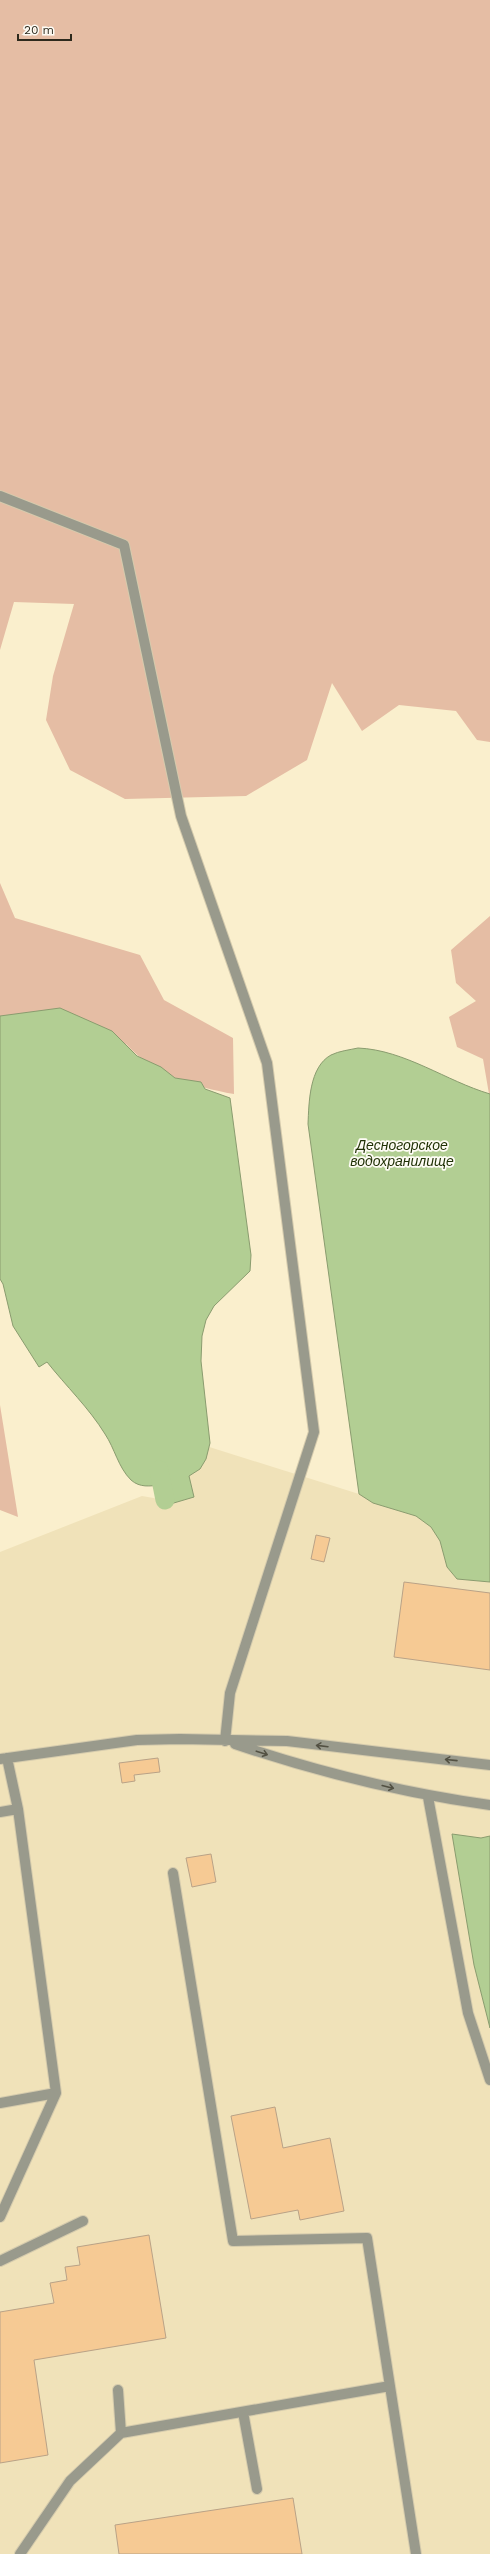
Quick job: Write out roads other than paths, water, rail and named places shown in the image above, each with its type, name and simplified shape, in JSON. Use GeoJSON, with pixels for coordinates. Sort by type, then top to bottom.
{"type":"FeatureCollection","features":[{"type":"Feature","properties":{"kind":"street"},"geometry":{"type":"LineString","coordinates":[[0,496],[124,545],[181,816],[267,1063],[314,1432],[230,1693],[225,1741]]}},
{"type":"Feature","properties":{"kind":"street"},"geometry":{"type":"LineString","coordinates":[[0,2217],[56,2093],[18,1809],[4,1758],[137,1740],[180,1739],[287,1741],[490,1765]]}},
{"type":"Feature","properties":{"kind":"street"},"geometry":{"type":"LineString","coordinates":[[225,1741],[288,1762],[428,1797],[490,1806]]}},
{"type":"Feature","properties":{"kind":"street"},"geometry":{"type":"LineString","coordinates":[[428,1797],[468,2013],[490,2080]]}},
{"type":"Feature","properties":{"kind":"street"},"geometry":{"type":"LineString","coordinates":[[0,1812],[18,1809]]}},
{"type":"Feature","properties":{"kind":"street"},"geometry":{"type":"LineString","coordinates":[[173,1873],[233,2241],[367,2238],[416,2554]]}},
{"type":"Feature","properties":{"kind":"street"},"geometry":{"type":"LineString","coordinates":[[0,2103],[56,2093]]}},
{"type":"Feature","properties":{"kind":"street"},"geometry":{"type":"LineString","coordinates":[[0,2261],[84,2221]]}},
{"type":"Feature","properties":{"kind":"street"},"geometry":{"type":"LineString","coordinates":[[20,2554],[70,2480],[121,2433],[390,2386]]}},
{"type":"Feature","properties":{"kind":"street"},"geometry":{"type":"LineString","coordinates":[[118,2390],[121,2433]]}},
{"type":"Feature","properties":{"kind":"street"},"geometry":{"type":"LineString","coordinates":[[243,2412],[257,2489]]}},
{"type":"Feature","properties":{"kind":"water"},"geometry":{"type":"Polygon","coordinates":[[[60,1008],[112,1031],[137,1056],[161,1067],[175,1078],[201,1082],[205,1089],[230,1098],[251,1255],[250,1271],[214,1306],[206,1320],[202,1336],[201,1361],[210,1443],[206,1459],[200,1469],[189,1476],[194,1497],[167,1505],[160,1485],[141,1485],[134,1483],[131,1480],[120,1464],[99,1424],[85,1406],[47,1362],[39,1367],[13,1326],[3,1284],[0,1279],[0,1016],[60,1008]]]}},
{"type":"Feature","properties":{"kind":"water","name":"Десногорское водохранилище"},"geometry":{"type":"Polygon","coordinates":[[[358,1048],[392,1054],[409,1060],[457,1082],[490,1094],[490,1582],[457,1579],[447,1567],[440,1541],[431,1527],[416,1516],[373,1503],[359,1494],[308,1124],[310,1096],[314,1077],[318,1068],[331,1055],[358,1048]]]}},
{"type":"Feature","properties":{"kind":"water"},"geometry":{"type":"Polygon","coordinates":[[[452,1834],[481,1838],[490,1836],[490,2028],[474,1965],[452,1834]]]}},
{"type":"Feature","properties":{"kind":"waterway"},"geometry":{"type":"LineString","coordinates":[[159,1470],[165,1500]]}}]}
